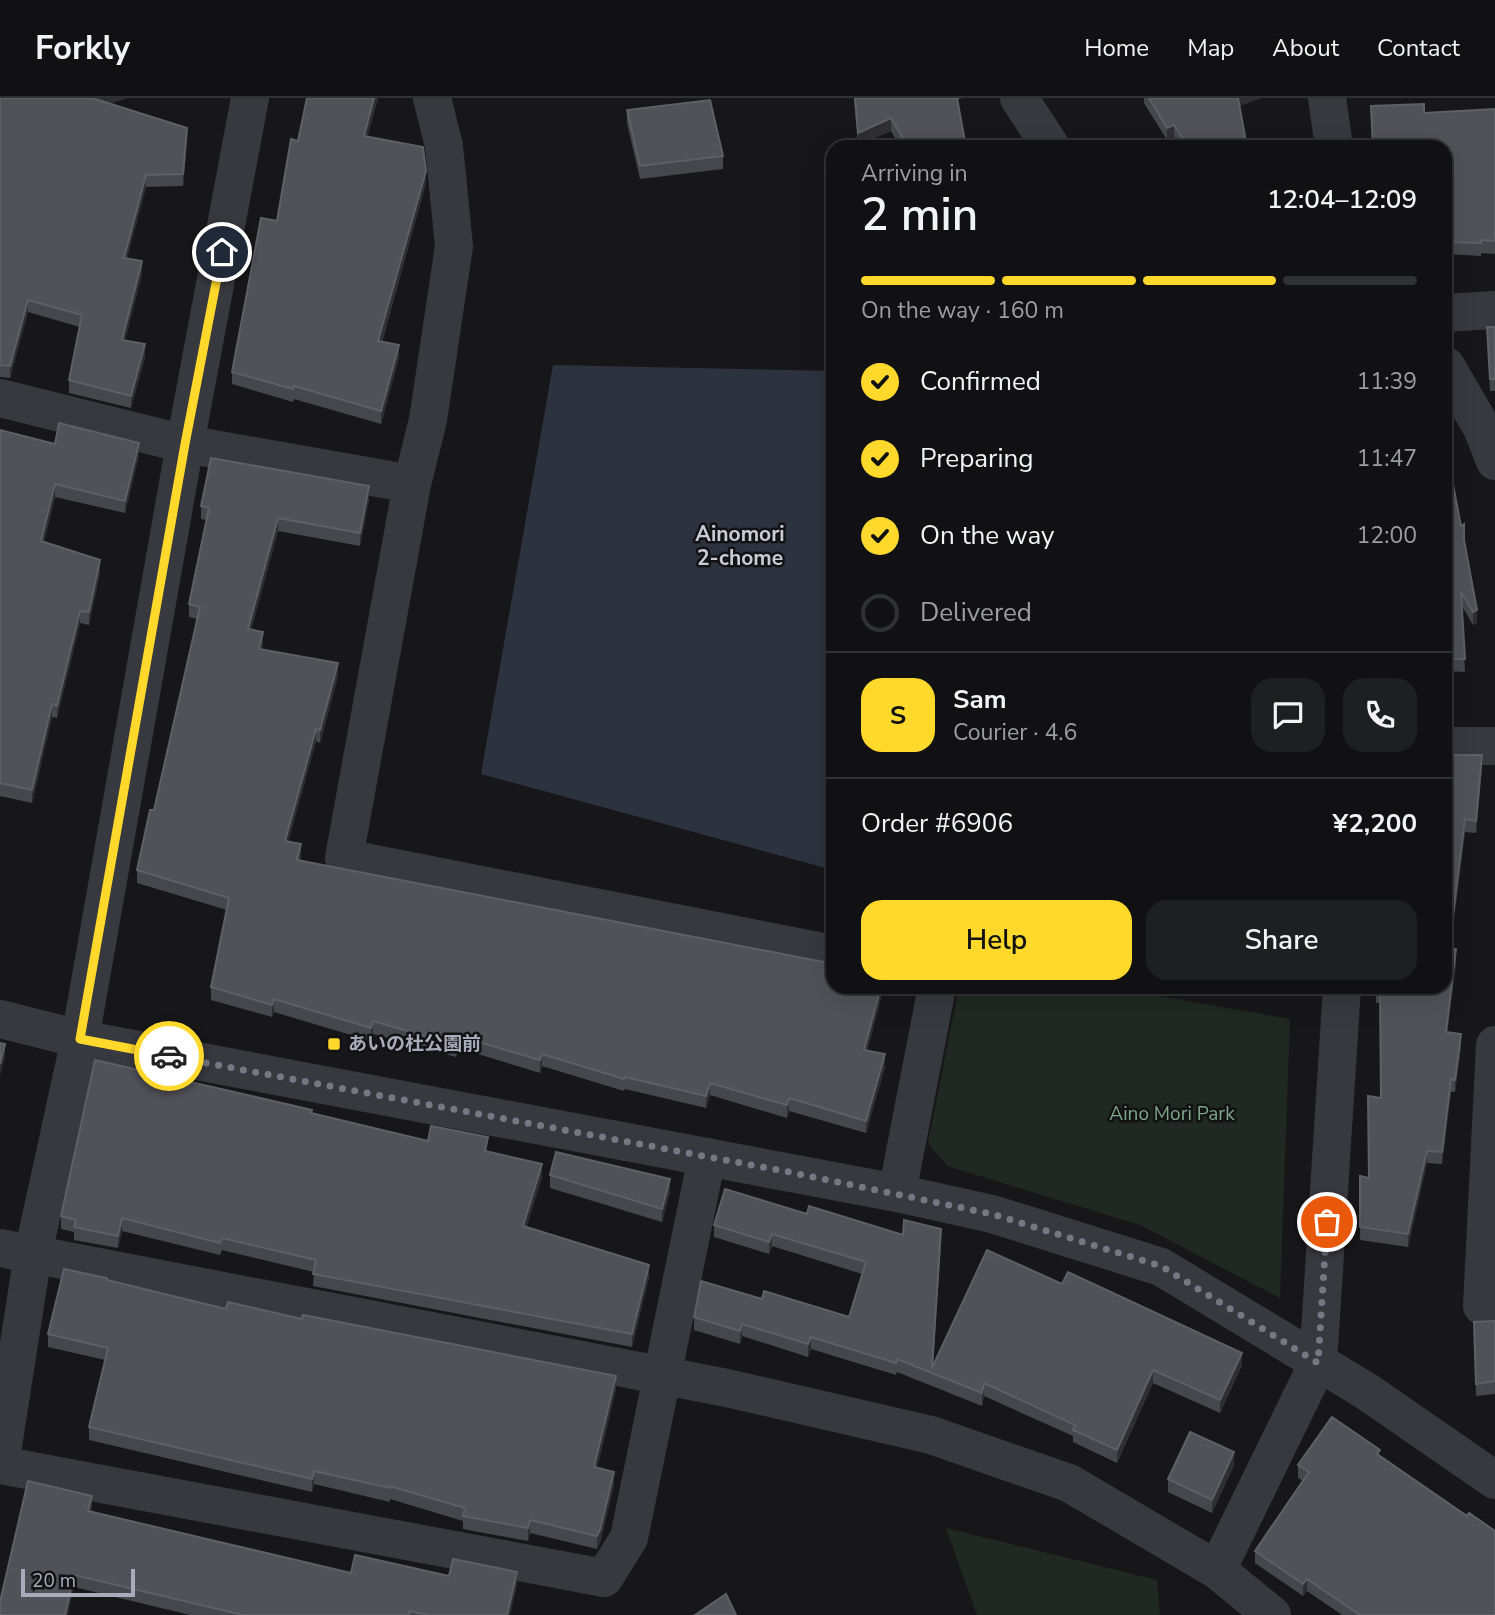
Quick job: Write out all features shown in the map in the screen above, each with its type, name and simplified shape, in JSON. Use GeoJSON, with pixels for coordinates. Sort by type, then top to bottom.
{"type":"FeatureCollection","features":[{"type":"Feature","properties":{"kind":"street"},"geometry":{"type":"LineString","coordinates":[[250,98],[185,444],[80,1039],[17,1251],[0,1465],[604,1577],[629,1538],[707,1157]]}},
{"type":"Feature","properties":{"kind":"street"},"geometry":{"type":"LineString","coordinates":[[432,98],[444,146],[454,246],[428,420],[412,484],[344,858],[826,953]]}},
{"type":"Feature","properties":{"kind":"street"},"geometry":{"type":"LineString","coordinates":[[1019,98],[1046,140]]}},
{"type":"Feature","properties":{"kind":"street"},"geometry":{"type":"LineString","coordinates":[[1327,98],[1333,140]]}},
{"type":"Feature","properties":{"kind":"street"},"geometry":{"type":"LineString","coordinates":[[1452,313],[1495,310]]}},
{"type":"Feature","properties":{"kind":"street"},"geometry":{"type":"LineString","coordinates":[[1452,376],[1482,428],[1495,461]]}},
{"type":"Feature","properties":{"kind":"street"},"geometry":{"type":"LineString","coordinates":[[0,398],[185,444],[412,484]]}},
{"type":"Feature","properties":{"kind":"street"},"geometry":{"type":"LineString","coordinates":[[1452,746],[1495,746]]}},
{"type":"Feature","properties":{"kind":"street"},"geometry":{"type":"LineString","coordinates":[[897,1193],[936,994]]}},
{"type":"Feature","properties":{"kind":"street"},"geometry":{"type":"LineString","coordinates":[[1217,1570],[1318,1363],[1342,994]]}},
{"type":"Feature","properties":{"kind":"street"},"geometry":{"type":"LineString","coordinates":[[0,1019],[80,1039],[897,1193],[992,1214],[1161,1266],[1366,1391],[1495,1480]]}},
{"type":"Feature","properties":{"kind":"street"},"geometry":{"type":"LineString","coordinates":[[1495,1045],[1482,1306],[1495,1306]]}},
{"type":"Feature","properties":{"kind":"street"},"geometry":{"type":"LineString","coordinates":[[17,1251],[727,1388],[931,1435],[998,1456],[1069,1483],[1217,1570],[1272,1615]]}},
{"type":"Feature","properties":{"kind":"green space","name":"Aino Mori Park"},"geometry":{"type":"Polygon","coordinates":[[[958,994],[1149,994],[1290,1019],[1280,1298],[1140,1225],[947,1166],[928,1143],[958,994]]]}},
{"type":"Feature","properties":{"kind":"green space"},"geometry":{"type":"Polygon","coordinates":[[[946,1528],[1157,1580],[1160,1615],[977,1615],[946,1528]]]}},
{"type":"Feature","properties":{"kind":"shaded area"},"geometry":{"type":"Polygon","coordinates":[[[553,365],[826,371],[826,868],[481,774],[553,365]]]}},
{"type":"Feature","properties":{"kind":"building"},"geometry":{"type":"Polygon","coordinates":[[[0,98],[92,98],[187,128],[183,174],[146,175],[124,258],[142,261],[122,340],[145,344],[131,396],[69,380],[82,315],[28,300],[10,366],[0,365],[0,98]]]}},
{"type":"Feature","properties":{"kind":"building"},"geometry":{"type":"Polygon","coordinates":[[[307,98],[374,98],[364,136],[423,147],[426,171],[378,341],[399,345],[381,411],[294,386],[293,389],[232,372],[261,218],[277,221],[291,139],[298,141],[307,98]]]}},
{"type":"Feature","properties":{"kind":"building"},"geometry":{"type":"Polygon","coordinates":[[[855,98],[957,98],[965,140],[904,140],[891,118],[858,133],[855,98]]]}},
{"type":"Feature","properties":{"kind":"building"},"geometry":{"type":"Polygon","coordinates":[[[1149,98],[1238,98],[1246,140],[1184,140],[1174,125],[1167,128],[1149,98]]]}},
{"type":"Feature","properties":{"kind":"building"},"geometry":{"type":"Polygon","coordinates":[[[710,100],[723,156],[640,166],[627,110],[710,100]]]}},
{"type":"Feature","properties":{"kind":"building"},"geometry":{"type":"Polygon","coordinates":[[[1424,104],[1424,113],[1495,109],[1495,241],[1452,242],[1452,140],[1373,140],[1371,106],[1424,104]]]}},
{"type":"Feature","properties":{"kind":"building"},"geometry":{"type":"Polygon","coordinates":[[[1487,327],[1495,327],[1495,379],[1490,379],[1487,327]]]}},
{"type":"Feature","properties":{"kind":"building"},"geometry":{"type":"Polygon","coordinates":[[[59,423],[139,443],[125,501],[55,484],[41,541],[100,560],[89,612],[80,611],[57,706],[52,704],[32,790],[0,783],[0,430],[55,444],[59,423]]]}},
{"type":"Feature","properties":{"kind":"building"},"geometry":{"type":"Polygon","coordinates":[[[211,458],[369,486],[360,533],[278,518],[248,629],[263,632],[259,649],[338,663],[320,730],[316,729],[285,841],[301,844],[297,860],[826,962],[826,994],[879,994],[864,1050],[885,1054],[866,1121],[789,1098],[787,1105],[710,1083],[706,1096],[625,1077],[624,1079],[542,1054],[540,1060],[458,1036],[456,1045],[373,1021],[371,1028],[274,999],[272,1005],[211,987],[229,898],[137,870],[150,810],[154,810],[200,607],[189,604],[209,508],[201,506],[211,458]]]}},
{"type":"Feature","properties":{"kind":"building"},"geometry":{"type":"Polygon","coordinates":[[[1452,479],[1461,526],[1464,524],[1464,540],[1477,610],[1473,612],[1461,592],[1465,659],[1452,659],[1452,479]]]}},
{"type":"Feature","properties":{"kind":"building"},"geometry":{"type":"Polygon","coordinates":[[[1452,755],[1482,755],[1476,821],[1465,819],[1452,924],[1452,755]]]}},
{"type":"Feature","properties":{"kind":"building"},"geometry":{"type":"Polygon","coordinates":[[[1452,948],[1456,949],[1452,982],[1452,948]]]}},
{"type":"Feature","properties":{"kind":"building"},"geometry":{"type":"Polygon","coordinates":[[[1380,994],[1451,994],[1446,1032],[1461,1034],[1455,1080],[1451,1079],[1442,1152],[1427,1151],[1408,1234],[1360,1227],[1360,1176],[1369,1178],[1368,1096],[1381,1098],[1380,994]]]}},
{"type":"Feature","properties":{"kind":"building"},"geometry":{"type":"Polygon","coordinates":[[[0,1043],[5,1044],[0,1064],[0,1043]]]}},
{"type":"Feature","properties":{"kind":"building"},"geometry":{"type":"Polygon","coordinates":[[[95,1060],[312,1110],[311,1113],[428,1141],[431,1126],[488,1137],[485,1151],[542,1164],[523,1226],[649,1265],[632,1334],[313,1274],[316,1260],[222,1238],[220,1243],[122,1218],[118,1236],[74,1227],[76,1220],[61,1216],[95,1060]]]}},
{"type":"Feature","properties":{"kind":"building"},"geometry":{"type":"Polygon","coordinates":[[[556,1152],[670,1179],[662,1209],[550,1175],[556,1152]]]}},
{"type":"Feature","properties":{"kind":"building"},"geometry":{"type":"Polygon","coordinates":[[[725,1189],[807,1214],[809,1206],[903,1235],[904,1220],[941,1229],[932,1368],[987,1250],[1062,1284],[1068,1272],[1242,1353],[1220,1400],[1153,1370],[1117,1450],[1073,1430],[1075,1425],[984,1383],[982,1393],[897,1359],[896,1363],[811,1337],[808,1344],[742,1324],[740,1331],[694,1317],[701,1281],[762,1299],[764,1291],[849,1317],[866,1262],[772,1234],[769,1242],[714,1225],[725,1189]]]}},
{"type":"Feature","properties":{"kind":"building"},"geometry":{"type":"Polygon","coordinates":[[[64,1269],[226,1309],[228,1302],[302,1319],[303,1315],[616,1376],[594,1467],[614,1472],[600,1530],[597,1536],[530,1520],[528,1528],[463,1516],[465,1508],[390,1486],[314,1471],[312,1479],[89,1427],[108,1348],[48,1334],[64,1269]]]}},
{"type":"Feature","properties":{"kind":"building"},"geometry":{"type":"Polygon","coordinates":[[[1495,1321],[1495,1381],[1476,1384],[1474,1322],[1495,1321]]]}},
{"type":"Feature","properties":{"kind":"building"},"geometry":{"type":"Polygon","coordinates":[[[1332,1417],[1380,1450],[1377,1454],[1467,1516],[1469,1513],[1495,1531],[1495,1615],[1360,1615],[1307,1579],[1303,1584],[1255,1551],[1309,1472],[1298,1465],[1332,1417]]]}},
{"type":"Feature","properties":{"kind":"building"},"geometry":{"type":"Polygon","coordinates":[[[1190,1432],[1234,1452],[1212,1500],[1168,1479],[1190,1432]]]}},
{"type":"Feature","properties":{"kind":"building"},"geometry":{"type":"Polygon","coordinates":[[[28,1481],[92,1496],[88,1511],[351,1573],[355,1555],[449,1576],[453,1559],[517,1572],[507,1615],[428,1615],[410,1611],[409,1615],[243,1615],[74,1575],[65,1615],[0,1615],[0,1602],[28,1481]]]}},
{"type":"Feature","properties":{"kind":"building"},"geometry":{"type":"Polygon","coordinates":[[[726,1594],[736,1615],[695,1615],[726,1594]]]}},
{"type":"Feature","properties":{"kind":"way so far"},"geometry":{"type":"LineString","coordinates":[[169,1056],[789,1172],[992,1214],[1161,1266],[1318,1363],[1327,1222]]}},
{"type":"Feature","properties":{"kind":"place","name":"あいの杜公園前"},"geometry":{"type":"Point","coordinates":[334,1044]}},
{"type":"Feature","properties":{"kind":"district","name":"Ainomori 2-chome"},"geometry":{"type":"Point","coordinates":[740,546]}},
{"type":"Feature","properties":{"kind":"route"},"geometry":{"type":"LineString","coordinates":[[169,1056],[80,1039],[185,444],[222,252]]}}]}
